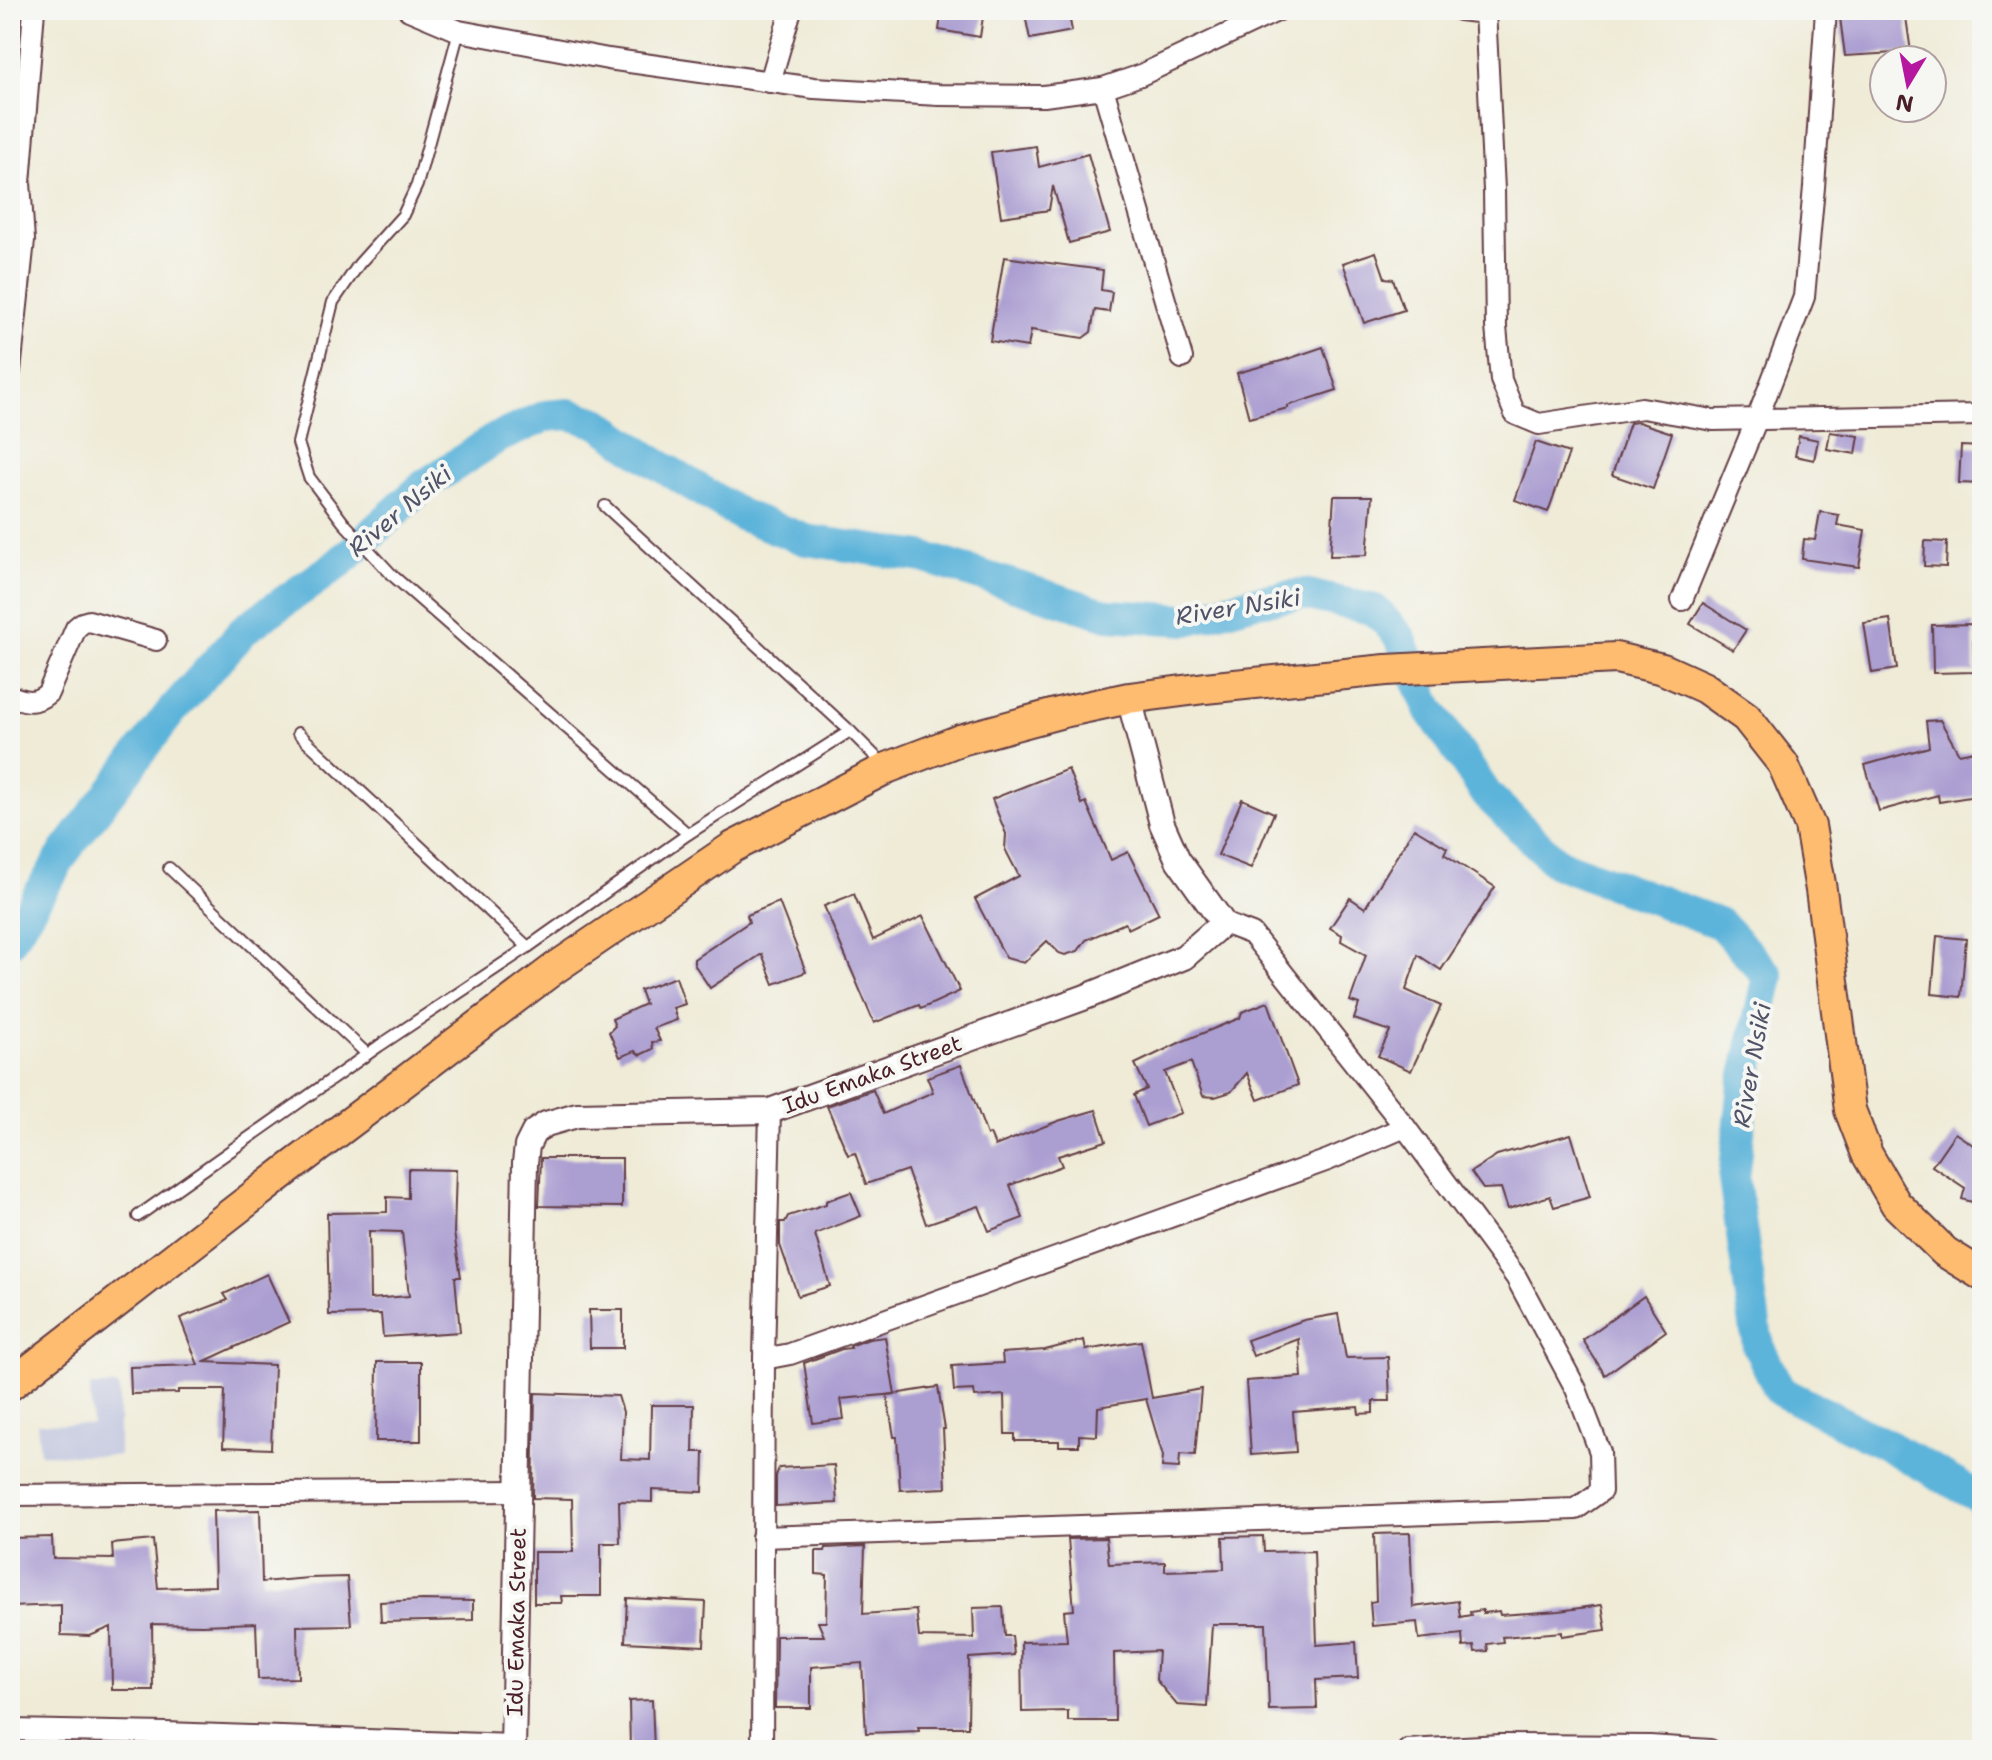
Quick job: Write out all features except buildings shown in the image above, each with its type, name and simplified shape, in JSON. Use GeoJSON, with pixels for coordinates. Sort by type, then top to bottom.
{"type":"FeatureCollection","features":[{"type":"Feature","properties":{"kind":"main road"},"geometry":{"type":"LineString","coordinates":[[10,1385],[555,968],[733,847],[887,768],[960,740],[1063,712],[1129,698],[1205,688],[1386,670],[1616,658],[1663,669],[1705,688],[1746,717],[1783,764],[1810,826],[1850,1110],[1867,1154],[1896,1204],[1945,1252],[1982,1275]]}},
{"type":"Feature","properties":{"kind":"street"},"geometry":{"type":"LineString","coordinates":[[10,371],[24,240],[15,181],[34,10]]}},
{"type":"Feature","properties":{"kind":"street"},"geometry":{"type":"LineString","coordinates":[[409,10],[459,31],[608,59],[814,88],[939,95],[1044,96],[1103,88],[1141,75],[1279,10]]}},
{"type":"Feature","properties":{"kind":"street"},"geometry":{"type":"LineString","coordinates":[[770,82],[791,10]]}},
{"type":"Feature","properties":{"kind":"street"},"geometry":{"type":"LineString","coordinates":[[1460,10],[1485,11],[1494,190],[1496,327],[1501,380],[1515,414],[1539,424],[1642,408],[1713,420],[1982,415]]}},
{"type":"Feature","properties":{"kind":"street"},"geometry":{"type":"LineString","coordinates":[[1682,600],[1804,297],[1826,10]]}},
{"type":"Feature","properties":{"kind":"street"},"geometry":{"type":"LineString","coordinates":[[1103,88],[1182,358]]}},
{"type":"Feature","properties":{"kind":"street"},"geometry":{"type":"LineString","coordinates":[[10,696],[28,701],[39,700],[48,693],[76,628],[82,623],[89,621],[156,640]]}},
{"type":"Feature","properties":{"kind":"street"},"geometry":{"type":"LineString","coordinates":[[762,1537],[1576,1509],[1601,1491],[1600,1452],[1576,1389],[1516,1277],[1405,1127],[1252,934],[1223,923],[1178,860],[1162,824],[1129,698]]}},
{"type":"Feature","properties":{"kind":"street","name":"Idu Emaka Street"},"geometry":{"type":"LineString","coordinates":[[513,1747],[525,1163],[527,1146],[534,1132],[546,1124],[577,1115],[770,1111],[1083,998],[1184,957],[1223,923]]}},
{"type":"Feature","properties":{"kind":"street"},"geometry":{"type":"LineString","coordinates":[[762,1750],[764,1359],[770,1111]]}},
{"type":"Feature","properties":{"kind":"street"},"geometry":{"type":"LineString","coordinates":[[764,1359],[790,1354],[1314,1165],[1405,1127]]}},
{"type":"Feature","properties":{"kind":"street"},"geometry":{"type":"LineString","coordinates":[[10,1495],[518,1491]]}},
{"type":"Feature","properties":{"kind":"street"},"geometry":{"type":"LineString","coordinates":[[10,1730],[513,1747]]}},
{"type":"Feature","properties":{"kind":"street"},"geometry":{"type":"LineString","coordinates":[[1408,1750],[1650,1746],[1710,1750]]}},
{"type":"Feature","properties":{"kind":"lane"},"geometry":{"type":"LineString","coordinates":[[459,31],[417,185],[403,215],[359,264],[333,302],[298,443],[309,477],[343,522],[392,575],[688,834]]}},
{"type":"Feature","properties":{"kind":"lane"},"geometry":{"type":"LineString","coordinates":[[605,506],[887,768]]}},
{"type":"Feature","properties":{"kind":"lane"},"geometry":{"type":"LineString","coordinates":[[138,1216],[367,1054],[528,947],[688,834],[850,731]]}},
{"type":"Feature","properties":{"kind":"lane"},"geometry":{"type":"LineString","coordinates":[[298,733],[528,947]]}},
{"type":"Feature","properties":{"kind":"lane"},"geometry":{"type":"LineString","coordinates":[[169,868],[367,1054]]}},
{"type":"Feature","properties":{"kind":"shaded area"},"geometry":{"type":"Polygon","coordinates":[[[90,1386],[119,1386],[119,1456],[40,1454],[37,1423],[92,1425],[90,1386]]]}},
{"type":"Feature","properties":{"kind":"waterway","name":"River Nsiki"},"geometry":{"type":"LineString","coordinates":[[10,941],[66,850],[171,712],[246,628],[338,564],[423,486],[495,439],[546,416],[569,414],[598,423],[651,460],[741,515],[806,540],[923,557],[1108,615],[1187,620],[1251,602],[1304,594],[1375,610],[1400,637],[1429,708],[1487,795],[1557,863],[1721,924],[1768,976],[1744,1085],[1734,1179],[1758,1346],[1780,1391],[1885,1444],[1982,1499]]}}]}
